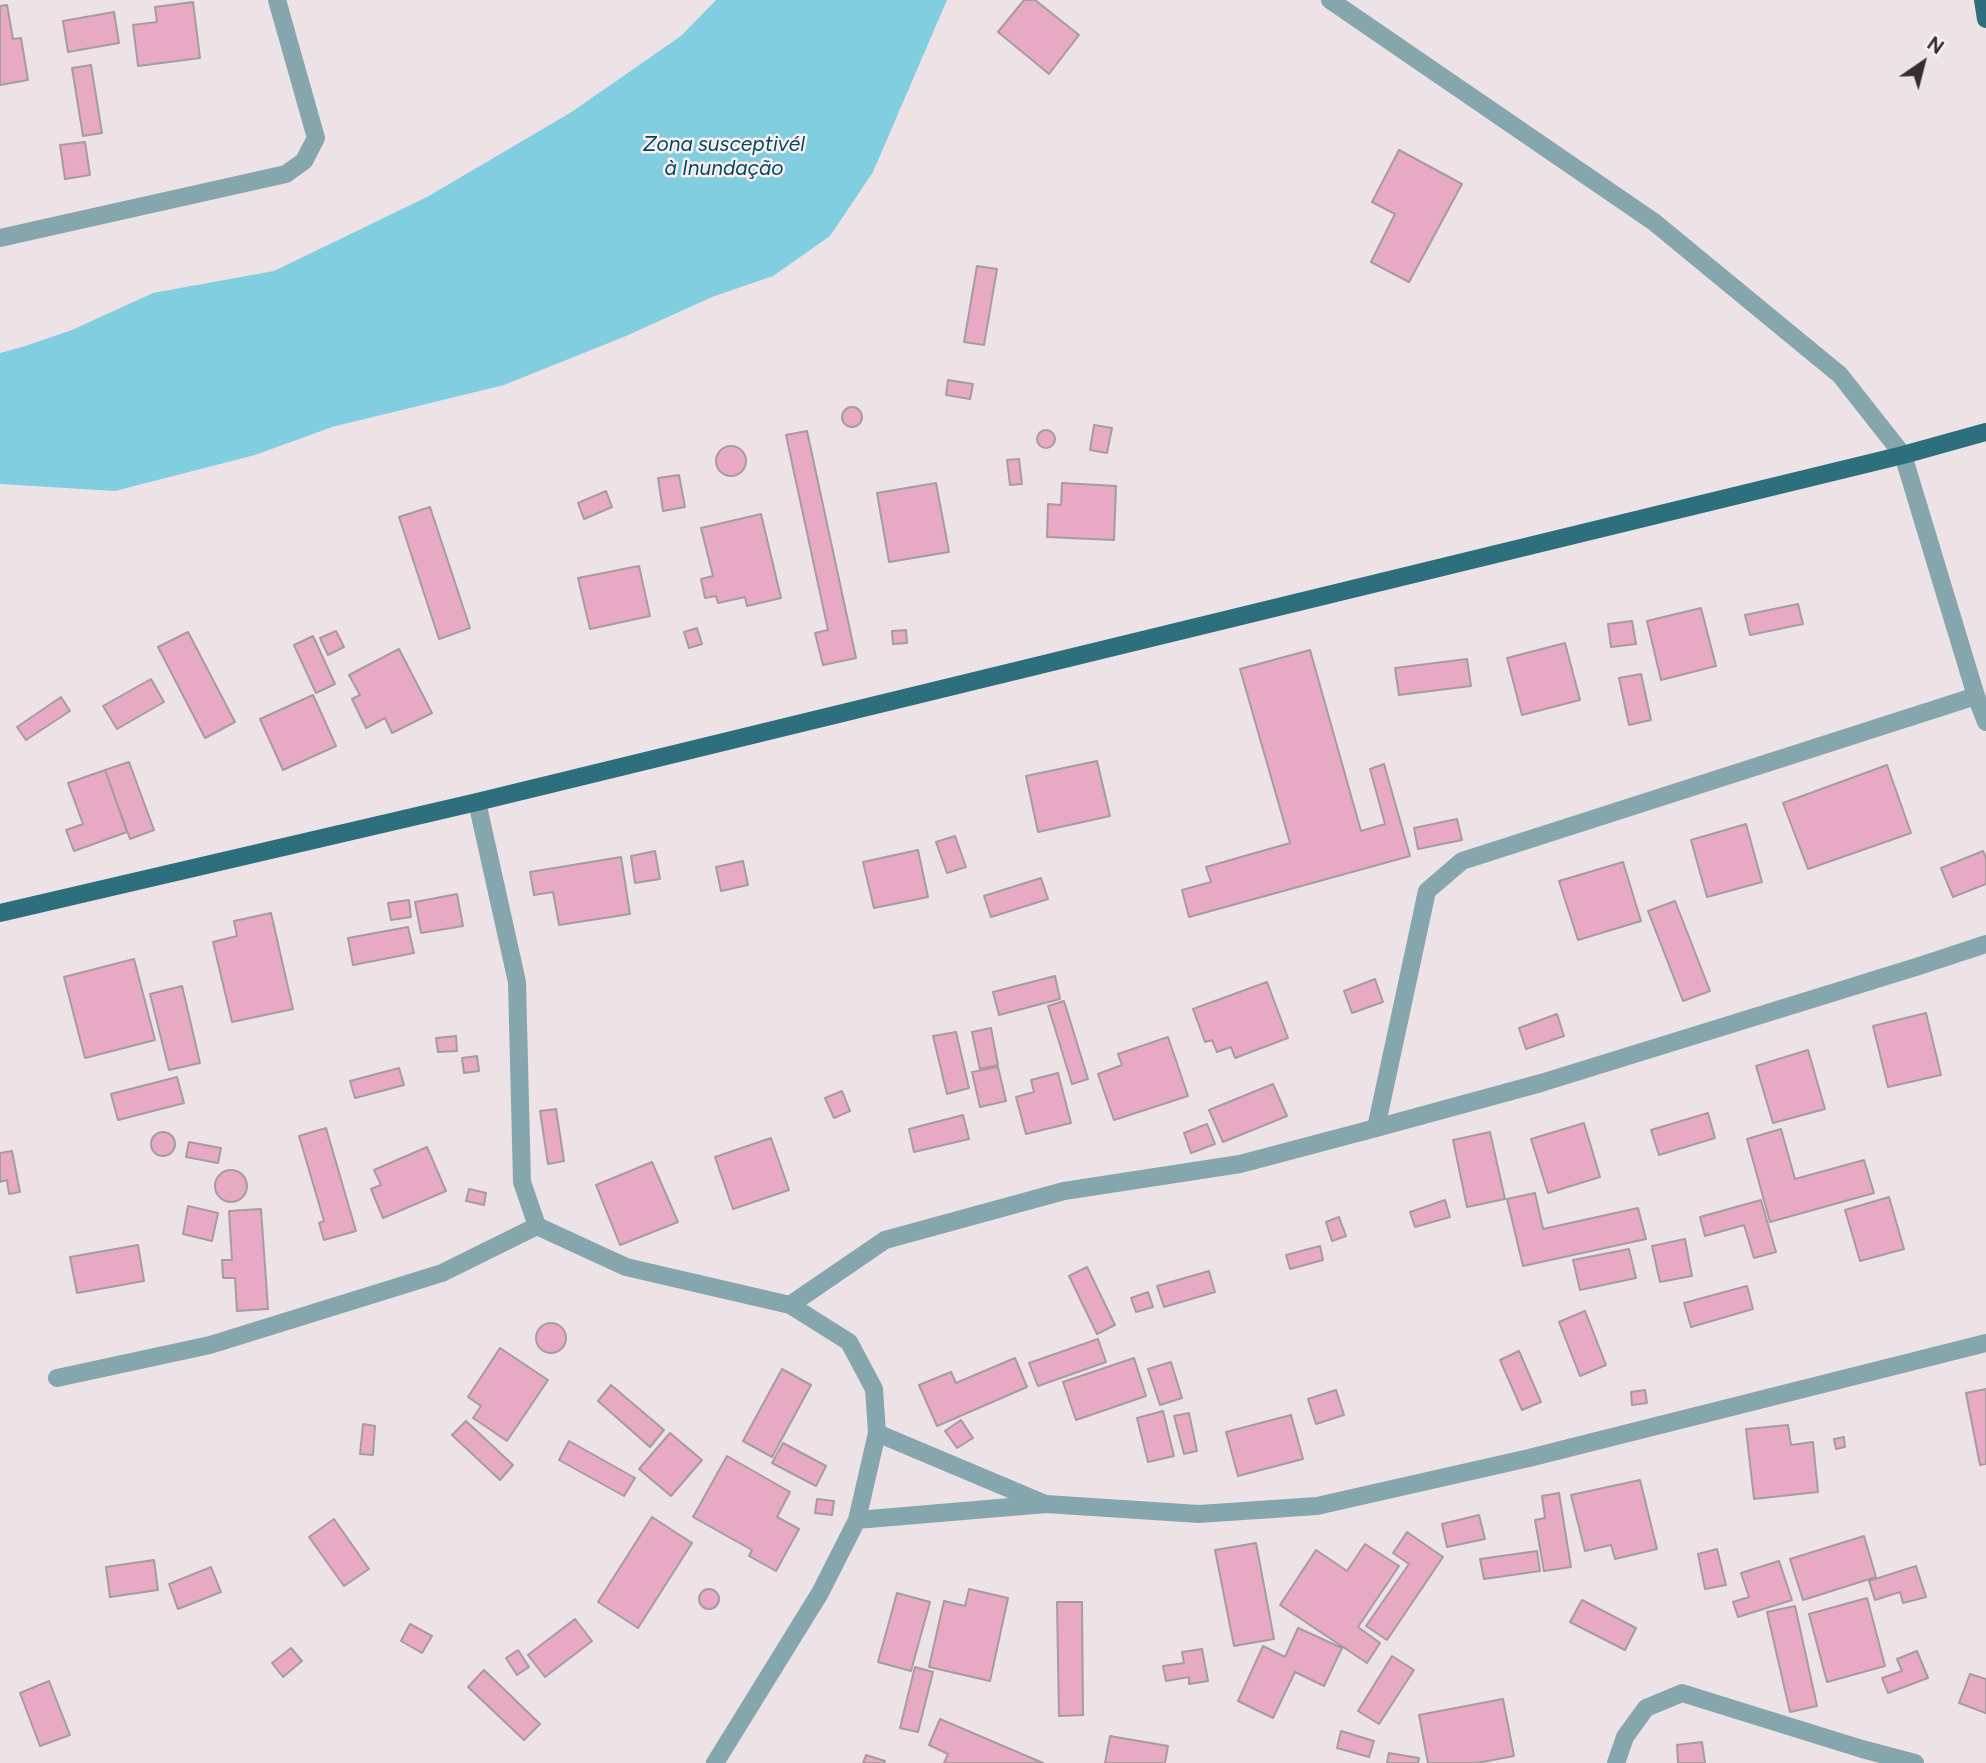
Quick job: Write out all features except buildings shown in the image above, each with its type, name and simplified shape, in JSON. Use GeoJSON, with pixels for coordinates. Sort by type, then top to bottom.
{"type":"FeatureCollection","features":[{"type":"Feature","properties":{"kind":"main road"},"geometry":{"type":"LineString","coordinates":[[1983,0],[1986,19]]}},
{"type":"Feature","properties":{"kind":"main road"},"geometry":{"type":"LineString","coordinates":[[0,913],[477,802],[1903,455],[1986,432]]}},
{"type":"Feature","properties":{"kind":"street"},"geometry":{"type":"LineString","coordinates":[[0,238],[286,173],[304,161],[316,138],[277,0]]}},
{"type":"Feature","properties":{"kind":"street"},"geometry":{"type":"LineString","coordinates":[[1330,0],[1654,222],[1840,375],[1903,455],[1986,722]]}},
{"type":"Feature","properties":{"kind":"street"},"geometry":{"type":"LineString","coordinates":[[1376,1128],[1427,891],[1462,861],[1976,696]]}},
{"type":"Feature","properties":{"kind":"street"},"geometry":{"type":"LineString","coordinates":[[477,802],[517,982],[522,1182],[537,1226],[626,1267],[790,1305],[849,1342],[874,1389],[877,1433],[858,1520],[820,1593],[715,1763]]}},
{"type":"Feature","properties":{"kind":"street"},"geometry":{"type":"LineString","coordinates":[[790,1305],[885,1240],[1064,1191],[1240,1164],[1376,1128],[1541,1083],[1986,944]]}},
{"type":"Feature","properties":{"kind":"street"},"geometry":{"type":"LineString","coordinates":[[57,1378],[209,1345],[442,1273],[537,1226]]}},
{"type":"Feature","properties":{"kind":"street"},"geometry":{"type":"LineString","coordinates":[[858,1520],[1046,1504],[1199,1514],[1317,1506],[1529,1458],[1986,1343]]}},
{"type":"Feature","properties":{"kind":"street"},"geometry":{"type":"LineString","coordinates":[[877,1433],[1046,1504]]}},
{"type":"Feature","properties":{"kind":"street"},"geometry":{"type":"LineString","coordinates":[[1616,1763],[1625,1737],[1647,1708],[1682,1693],[1915,1763]]}},
{"type":"Feature","properties":{"kind":"water","name":"Zona susceptivél à Inundação"},"geometry":{"type":"Polygon","coordinates":[[[716,0],[947,0],[873,172],[830,236],[773,276],[712,297],[626,336],[504,385],[332,427],[255,455],[115,491],[0,484],[0,353],[72,330],[153,293],[274,271],[427,197],[570,113],[681,36],[716,0]]]}}]}
